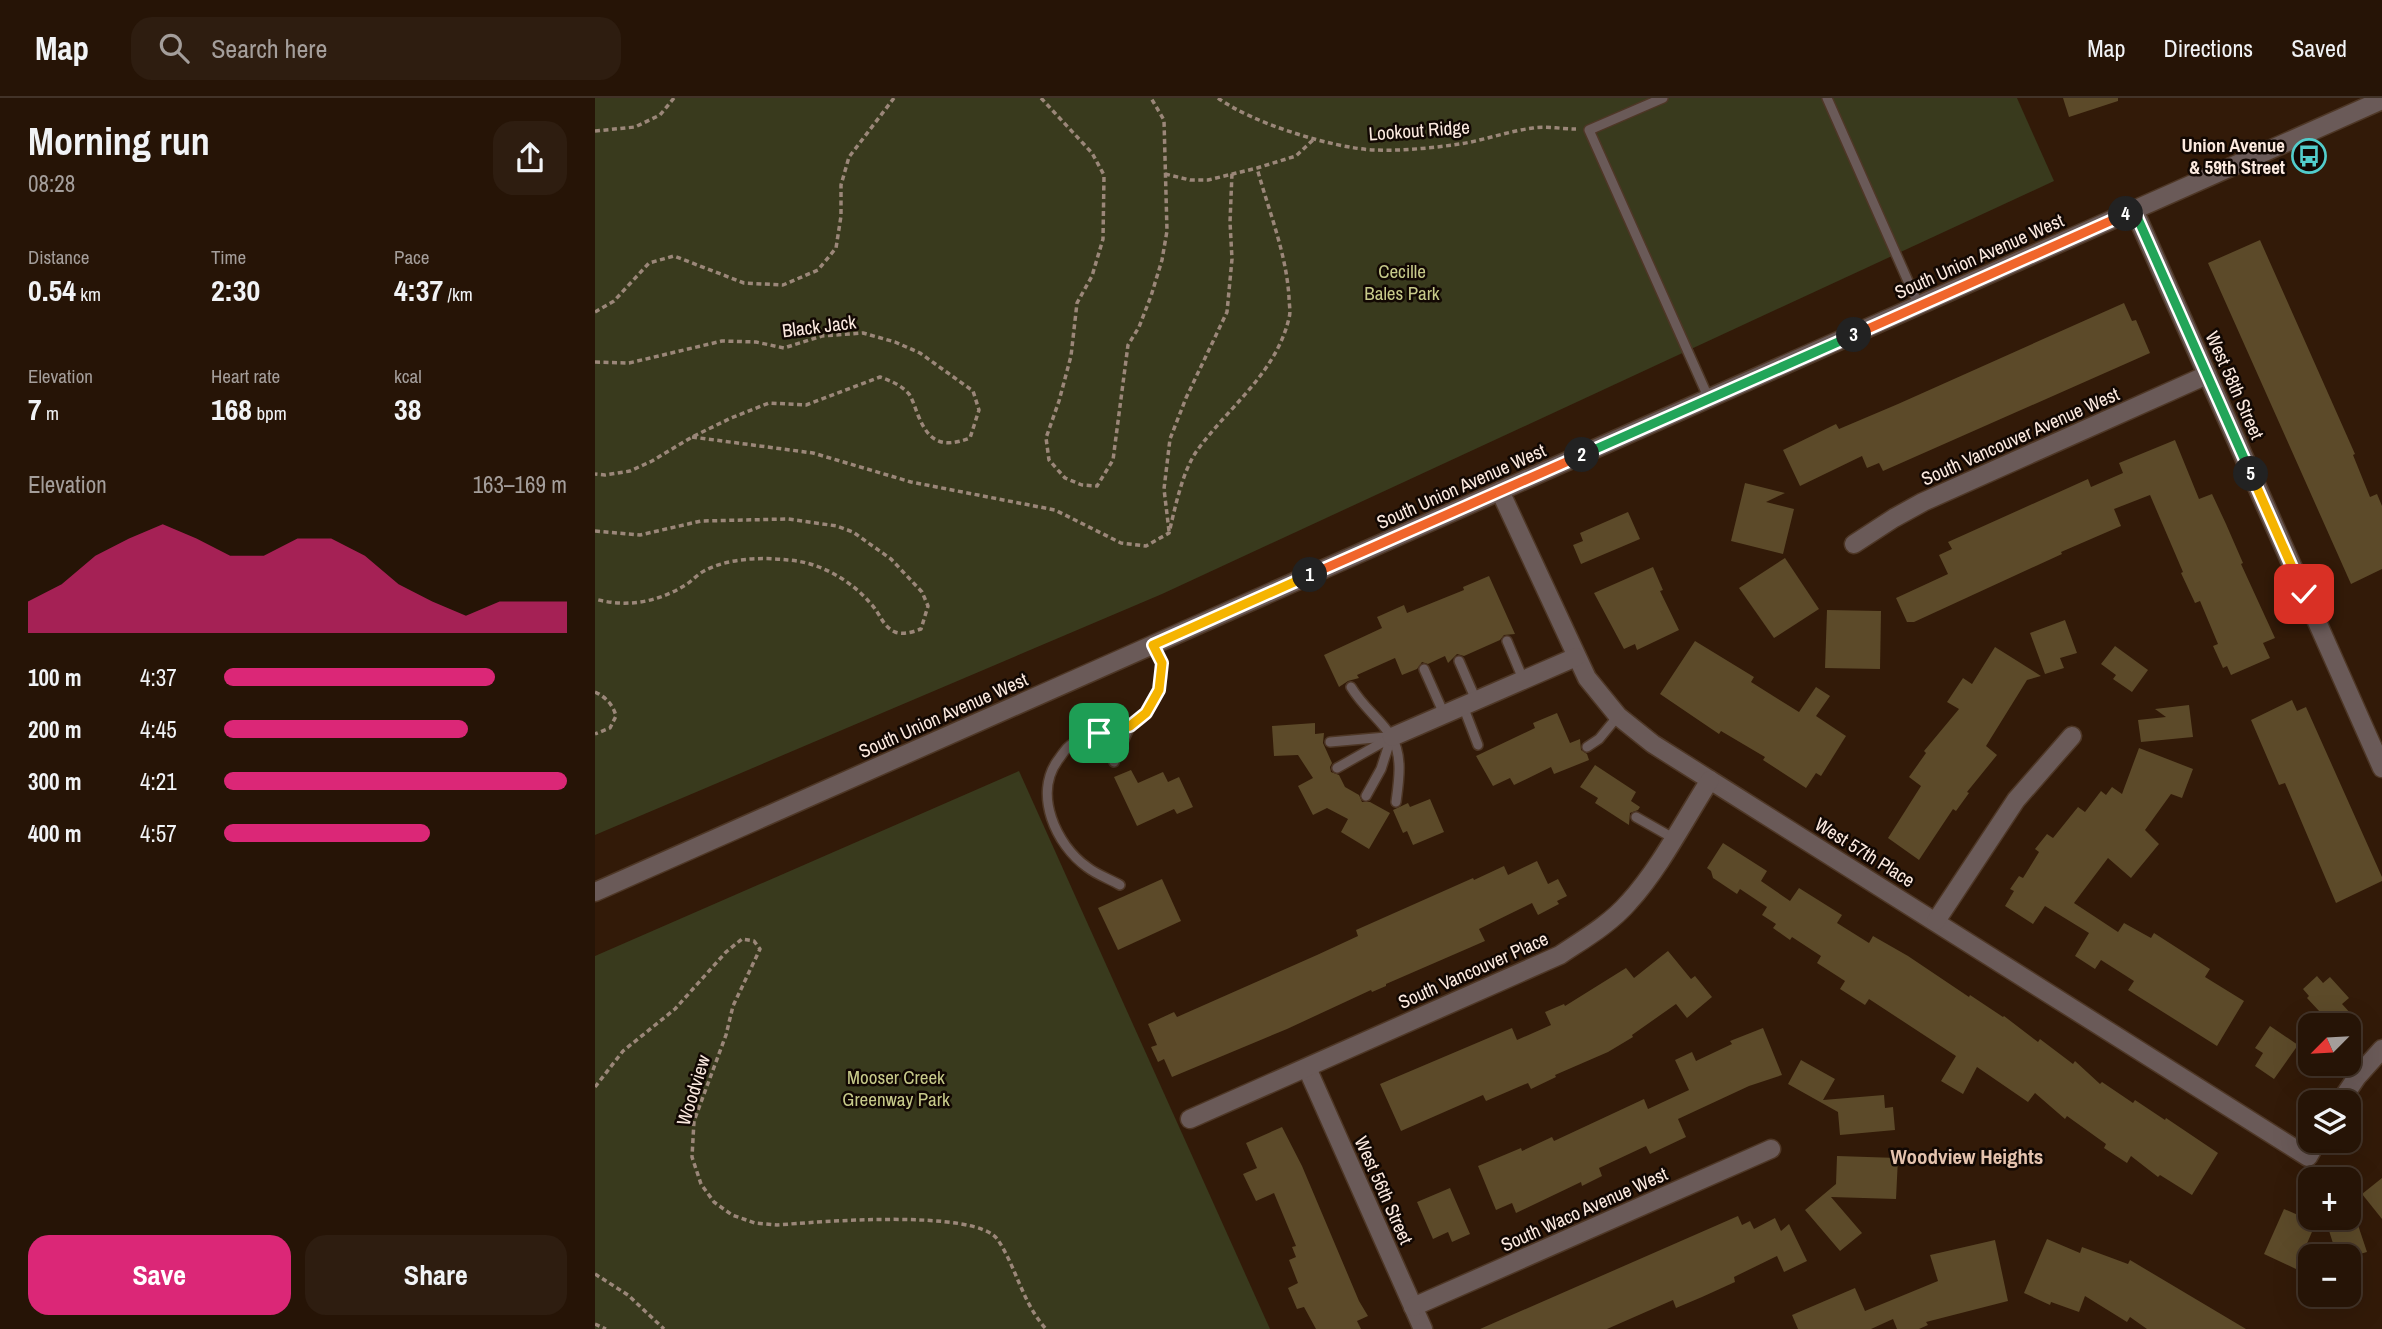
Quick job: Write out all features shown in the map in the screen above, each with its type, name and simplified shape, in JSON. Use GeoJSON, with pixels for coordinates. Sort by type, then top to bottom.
{"type":"FeatureCollection","features":[{"type":"Feature","properties":{"kind":"street","name":"South Union Avenue West"},"geometry":{"type":"LineString","coordinates":[[595,892],[2382,100]]}},
{"type":"Feature","properties":{"kind":"street","name":"West 58th Street"},"geometry":{"type":"LineString","coordinates":[[2134,210],[2382,768]]}},
{"type":"Feature","properties":{"kind":"street","name":"South Vancouver Avenue West"},"geometry":{"type":"LineString","coordinates":[[1854,544],[1923,502],[2207,375]]}},
{"type":"Feature","properties":{"kind":"street","name":"West 57th Place"},"geometry":{"type":"LineString","coordinates":[[1500,491],[1587,678],[1618,716],[1653,744],[1935,921],[2298,1140]]}},
{"type":"Feature","properties":{"kind":"street"},"geometry":{"type":"LineString","coordinates":[[1392,737],[1576,657]]}},
{"type":"Feature","properties":{"kind":"street"},"geometry":{"type":"LineString","coordinates":[[1935,921],[2016,800],[2073,736]]}},
{"type":"Feature","properties":{"kind":"street","name":"South Vancouver Place"},"geometry":{"type":"LineString","coordinates":[[1190,1119],[1560,955],[1595,933],[1629,902],[1658,863],[1710,780]]}},
{"type":"Feature","properties":{"kind":"street"},"geometry":{"type":"LineString","coordinates":[[2348,1090],[2382,1049]]}},
{"type":"Feature","properties":{"kind":"street","name":"West 56th Street"},"geometry":{"type":"LineString","coordinates":[[1307,1068],[1423,1329]]}},
{"type":"Feature","properties":{"kind":"street","name":"South Waco Avenue West"},"geometry":{"type":"LineString","coordinates":[[1413,1307],[1771,1149]]}},
{"type":"Feature","properties":{"kind":"lane"},"geometry":{"type":"LineString","coordinates":[[1663,98],[1589,130],[1709,399]]}},
{"type":"Feature","properties":{"kind":"lane"},"geometry":{"type":"LineString","coordinates":[[1827,98],[1919,306]]}},
{"type":"Feature","properties":{"kind":"lane"},"geometry":{"type":"LineString","coordinates":[[1507,641],[1523,680]]}},
{"type":"Feature","properties":{"kind":"lane"},"geometry":{"type":"LineString","coordinates":[[1121,885],[1086,867],[1062,839],[1051,816],[1046,794],[1050,771],[1069,745],[1099,733],[1130,726],[1146,713],[1159,690],[1162,663],[1153,645]]}},
{"type":"Feature","properties":{"kind":"lane"},"geometry":{"type":"LineString","coordinates":[[1459,662],[1478,745]]}},
{"type":"Feature","properties":{"kind":"lane"},"geometry":{"type":"LineString","coordinates":[[1423,668],[1444,714]]}},
{"type":"Feature","properties":{"kind":"lane"},"geometry":{"type":"LineString","coordinates":[[1351,687],[1359,701],[1392,737],[1401,770],[1396,802]]}},
{"type":"Feature","properties":{"kind":"lane"},"geometry":{"type":"LineString","coordinates":[[1587,747],[1599,739],[1618,716]]}},
{"type":"Feature","properties":{"kind":"lane"},"geometry":{"type":"LineString","coordinates":[[1114,762],[1130,726]]}},
{"type":"Feature","properties":{"kind":"lane"},"geometry":{"type":"LineString","coordinates":[[1330,742],[1392,737]]}},
{"type":"Feature","properties":{"kind":"lane"},"geometry":{"type":"LineString","coordinates":[[1337,768],[1392,737]]}},
{"type":"Feature","properties":{"kind":"lane"},"geometry":{"type":"LineString","coordinates":[[1366,796],[1381,769],[1392,737]]}},
{"type":"Feature","properties":{"kind":"lane"},"geometry":{"type":"LineString","coordinates":[[1636,817],[1673,838]]}},
{"type":"Feature","properties":{"kind":"path"},"geometry":{"type":"LineString","coordinates":[[595,131],[635,127],[660,115],[674,98]]}},
{"type":"Feature","properties":{"kind":"path"},"geometry":{"type":"LineString","coordinates":[[595,312],[614,301],[649,263],[674,256],[744,283],[783,285],[818,270],[836,248],[841,216],[841,185],[849,157],[894,98]]}},
{"type":"Feature","properties":{"kind":"path"},"geometry":{"type":"LineString","coordinates":[[1041,98],[1092,153],[1104,175],[1103,239],[1092,276],[1077,303],[1071,356],[1046,438],[1049,460],[1065,478],[1082,485],[1097,486],[1113,460],[1128,345],[1139,327],[1162,260],[1167,231],[1164,120],[1151,98]]}},
{"type":"Feature","properties":{"kind":"path","name":"Lookout Ridge"},"geometry":{"type":"LineString","coordinates":[[1218,98],[1244,114],[1281,129],[1352,148],[1405,149],[1459,144],[1534,127],[1589,130]]}},
{"type":"Feature","properties":{"kind":"path"},"geometry":{"type":"LineString","coordinates":[[1165,174],[1208,180],[1296,156],[1315,138]]}},
{"type":"Feature","properties":{"kind":"path"},"geometry":{"type":"LineString","coordinates":[[692,437],[813,453],[911,482],[1055,510],[1121,543],[1146,546],[1169,533],[1194,454],[1255,384],[1276,352],[1290,317],[1282,246],[1257,168]]}},
{"type":"Feature","properties":{"kind":"path"},"geometry":{"type":"LineString","coordinates":[[1169,533],[1164,489],[1170,439],[1186,398],[1227,312],[1232,259],[1232,173]]}},
{"type":"Feature","properties":{"kind":"path","name":"Black Jack"},"geometry":{"type":"LineString","coordinates":[[595,362],[629,363],[722,341],[756,342],[784,348],[822,336],[863,334],[895,342],[920,353],[973,391],[979,410],[969,438],[951,445],[933,439],[920,419],[911,396],[899,384],[880,377],[806,405],[769,403],[692,437],[630,471],[595,474]]}},
{"type":"Feature","properties":{"kind":"path"},"geometry":{"type":"LineString","coordinates":[[595,531],[640,535],[701,521],[788,519],[837,526],[853,532],[891,559],[922,592],[928,606],[921,629],[910,633],[895,632],[882,622],[873,605],[849,582],[814,565],[788,559],[748,559],[725,563],[703,571],[676,590],[642,602],[613,604],[595,599]]}},
{"type":"Feature","properties":{"kind":"path"},"geometry":{"type":"LineString","coordinates":[[595,692],[613,706],[616,716],[610,728],[595,734]]}},
{"type":"Feature","properties":{"kind":"path","name":"Woodview"},"geometry":{"type":"LineString","coordinates":[[595,1087],[623,1051],[675,1009],[726,952],[742,939],[754,941],[760,949],[733,1006],[726,1035],[694,1121],[692,1157],[701,1184],[713,1202],[732,1215],[755,1223],[777,1225],[911,1218],[969,1224],[996,1237],[1035,1317],[1046,1329]]}},
{"type":"Feature","properties":{"kind":"path"},"geometry":{"type":"LineString","coordinates":[[595,1275],[628,1296],[664,1329]]}},
{"type":"Feature","properties":{"kind":"path"},"geometry":{"type":"LineString","coordinates":[[595,1324],[606,1329]]}},
{"type":"Feature","properties":{"kind":"green space","name":"Cecille Bales Park"},"geometry":{"type":"Polygon","coordinates":[[[595,98],[2017,98],[2054,181],[1162,594],[595,835],[595,98]]]}},
{"type":"Feature","properties":{"kind":"green space","name":"Mooser Creek Greenway Park"},"geometry":{"type":"Polygon","coordinates":[[[1019,771],[1270,1329],[595,1329],[595,956],[1019,771]]]}},
{"type":"Feature","properties":{"kind":"building"},"geometry":{"type":"Polygon","coordinates":[[[2063,98],[2118,98],[2118,101],[2069,117],[2063,98]]]}},
{"type":"Feature","properties":{"kind":"building"},"geometry":{"type":"Polygon","coordinates":[[[2260,240],[2355,454],[2353,455],[2370,497],[2377,494],[2382,506],[2382,569],[2351,584],[2208,263],[2260,240]]]}},
{"type":"Feature","properties":{"kind":"building"},"geometry":{"type":"Polygon","coordinates":[[[2124,303],[2132,321],[2136,320],[2150,353],[1883,471],[1879,463],[1867,468],[1862,456],[1800,486],[1783,450],[1836,424],[1839,429],[1898,404],[2124,303]]]}},
{"type":"Feature","properties":{"kind":"building"},"geometry":{"type":"Polygon","coordinates":[[[2175,440],[2199,499],[2212,494],[2243,563],[2241,564],[2275,638],[2263,643],[2270,658],[2231,675],[2227,666],[2223,668],[2213,646],[2218,644],[2200,601],[2195,603],[2150,495],[2114,509],[2121,526],[1914,622],[1907,622],[1896,598],[1948,574],[1939,555],[1952,549],[1948,542],[2088,479],[2091,487],[2123,473],[2119,463],[2175,440]]]}},
{"type":"Feature","properties":{"kind":"building"},"geometry":{"type":"Polygon","coordinates":[[[1745,483],[1785,493],[1766,502],[1794,509],[1783,554],[1731,541],[1745,483]]]}},
{"type":"Feature","properties":{"kind":"building"},"geometry":{"type":"Polygon","coordinates":[[[1628,512],[1640,539],[1581,564],[1573,545],[1583,541],[1580,533],[1628,512]]]}},
{"type":"Feature","properties":{"kind":"building"},"geometry":{"type":"Polygon","coordinates":[[[1785,558],[1819,609],[1774,638],[1739,588],[1785,558]]]}},
{"type":"Feature","properties":{"kind":"building"},"geometry":{"type":"Polygon","coordinates":[[[1653,567],[1663,590],[1660,591],[1679,630],[1637,650],[1635,644],[1624,649],[1594,593],[1653,567]]]}},
{"type":"Feature","properties":{"kind":"building"},"geometry":{"type":"Polygon","coordinates":[[[1489,576],[1515,634],[1504,635],[1500,640],[1464,656],[1457,654],[1448,663],[1445,656],[1428,664],[1422,662],[1417,669],[1402,675],[1395,658],[1357,675],[1359,678],[1339,687],[1324,655],[1382,628],[1377,617],[1404,605],[1407,613],[1464,590],[1463,587],[1489,576]]]}},
{"type":"Feature","properties":{"kind":"building"},"geometry":{"type":"Polygon","coordinates":[[[1827,610],[1881,611],[1880,669],[1825,668],[1827,610]]]}},
{"type":"Feature","properties":{"kind":"building"},"geometry":{"type":"Polygon","coordinates":[[[2065,620],[2077,653],[2060,658],[2064,668],[2045,674],[2030,633],[2065,620]]]}},
{"type":"Feature","properties":{"kind":"building"},"geometry":{"type":"Polygon","coordinates":[[[1695,641],[1754,677],[1751,682],[1799,712],[1816,687],[1830,696],[1816,716],[1846,736],[1821,776],[1816,773],[1806,788],[1763,760],[1765,757],[1721,731],[1719,734],[1660,694],[1695,641]]]}},
{"type":"Feature","properties":{"kind":"building"},"geometry":{"type":"Polygon","coordinates":[[[2115,646],[2148,670],[2132,692],[2113,679],[2116,675],[2101,664],[2115,646]]]}},
{"type":"Feature","properties":{"kind":"building"},"geometry":{"type":"Polygon","coordinates":[[[1995,647],[2041,676],[2027,680],[1986,746],[1997,755],[1967,792],[1969,793],[1956,811],[1953,809],[1919,860],[1888,838],[1921,786],[1909,777],[1926,753],[1924,751],[1959,709],[1947,702],[1963,678],[1972,684],[1995,647]]]}},
{"type":"Feature","properties":{"kind":"building"},"geometry":{"type":"Polygon","coordinates":[[[2292,700],[2297,711],[2306,707],[2382,877],[2382,881],[2336,903],[2285,783],[2279,785],[2251,720],[2292,700]]]}},
{"type":"Feature","properties":{"kind":"building"},"geometry":{"type":"Polygon","coordinates":[[[2189,705],[2193,737],[2141,742],[2138,720],[2166,717],[2155,709],[2189,705]]]}},
{"type":"Feature","properties":{"kind":"building"},"geometry":{"type":"Polygon","coordinates":[[[1557,713],[1570,743],[1580,739],[1581,750],[1587,754],[1589,760],[1554,774],[1551,767],[1514,785],[1510,778],[1493,786],[1476,756],[1535,728],[1533,723],[1557,713]]]}},
{"type":"Feature","properties":{"kind":"building"},"geometry":{"type":"Polygon","coordinates":[[[1315,723],[1315,734],[1324,733],[1323,743],[1332,763],[1331,772],[1339,775],[1345,787],[1359,795],[1362,802],[1370,802],[1390,813],[1369,849],[1341,832],[1348,819],[1327,808],[1313,815],[1298,786],[1313,778],[1298,755],[1274,756],[1272,726],[1315,723]]]}},
{"type":"Feature","properties":{"kind":"building"},"geometry":{"type":"Polygon","coordinates":[[[2139,748],[2193,769],[2182,798],[2171,794],[2145,830],[2159,844],[2131,878],[2108,858],[2074,903],[2118,932],[2124,923],[2151,938],[2154,933],[2210,969],[2205,977],[2244,1001],[2217,1046],[2128,990],[2134,981],[2101,960],[2095,969],[2075,956],[2089,933],[2045,906],[2033,924],[2005,906],[2014,891],[2010,889],[2019,876],[2023,878],[2039,852],[2035,849],[2047,834],[2053,838],[2078,807],[2085,812],[2101,791],[2106,795],[2112,787],[2122,794],[2139,748]]]}},
{"type":"Feature","properties":{"kind":"building"},"geometry":{"type":"Polygon","coordinates":[[[1595,765],[1636,792],[1631,801],[1640,807],[1630,813],[1629,825],[1595,803],[1598,798],[1580,787],[1595,765]]]}},
{"type":"Feature","properties":{"kind":"building"},"geometry":{"type":"Polygon","coordinates":[[[1131,770],[1138,783],[1163,772],[1168,782],[1179,777],[1193,807],[1177,814],[1174,809],[1137,826],[1114,777],[1131,770]]]}},
{"type":"Feature","properties":{"kind":"building"},"geometry":{"type":"Polygon","coordinates":[[[1430,799],[1444,832],[1413,845],[1407,831],[1403,833],[1393,810],[1408,803],[1410,807],[1430,799]]]}},
{"type":"Feature","properties":{"kind":"building"},"geometry":{"type":"Polygon","coordinates":[[[1723,843],[1767,871],[1761,881],[1790,901],[1799,888],[1842,915],[1837,923],[1869,943],[1873,936],[1908,956],[1969,997],[1970,995],[2004,1016],[2038,1042],[2040,1039],[2073,1064],[2075,1061],[2100,1084],[2102,1082],[2133,1103],[2135,1100],[2165,1120],[2166,1118],[2218,1153],[2192,1195],[2160,1175],[2158,1177],[2131,1156],[2127,1163],[2104,1148],[2106,1144],[2067,1116],[2065,1119],[2035,1093],[2028,1102],[1977,1067],[1963,1094],[1941,1081],[1956,1056],[1869,999],[1865,1005],[1840,989],[1845,981],[1817,963],[1821,956],[1773,928],[1776,924],[1762,915],[1767,907],[1740,889],[1737,894],[1713,878],[1707,868],[1723,843]]]}},
{"type":"Feature","properties":{"kind":"building"},"geometry":{"type":"Polygon","coordinates":[[[1537,861],[1548,884],[1558,879],[1567,896],[1557,901],[1559,904],[1538,915],[1532,903],[1479,929],[1485,941],[1172,1077],[1164,1059],[1158,1062],[1151,1047],[1157,1045],[1148,1024],[1174,1012],[1177,1017],[1317,955],[1358,936],[1356,930],[1473,878],[1474,880],[1504,866],[1508,875],[1537,861]]]}},
{"type":"Feature","properties":{"kind":"building"},"geometry":{"type":"Polygon","coordinates":[[[1162,879],[1181,921],[1118,950],[1098,908],[1162,879]]]}},
{"type":"Feature","properties":{"kind":"building"},"geometry":{"type":"Polygon","coordinates":[[[1668,951],[1691,979],[1695,976],[1712,997],[1687,1018],[1676,1004],[1632,1035],[1633,1037],[1608,1052],[1555,1075],[1556,1077],[1531,1089],[1528,1083],[1486,1101],[1483,1095],[1401,1131],[1380,1084],[1512,1028],[1517,1040],[1551,1025],[1545,1012],[1564,1004],[1565,1006],[1626,968],[1634,978],[1668,951]]]}},
{"type":"Feature","properties":{"kind":"building"},"geometry":{"type":"Polygon","coordinates":[[[2317,976],[2323,983],[2330,977],[2349,998],[2342,1004],[2350,1013],[2321,1013],[2307,998],[2309,996],[2303,989],[2317,976]]]}},
{"type":"Feature","properties":{"kind":"building"},"geometry":{"type":"Polygon","coordinates":[[[2270,1026],[2298,1045],[2274,1079],[2255,1066],[2263,1053],[2255,1048],[2270,1026]]]}},
{"type":"Feature","properties":{"kind":"building"},"geometry":{"type":"Polygon","coordinates":[[[1763,1028],[1782,1075],[1749,1086],[1678,1119],[1686,1137],[1650,1154],[1646,1146],[1599,1168],[1602,1176],[1582,1186],[1581,1182],[1516,1213],[1512,1203],[1496,1210],[1478,1166],[1552,1137],[1554,1141],[1644,1099],[1648,1109],[1689,1090],[1675,1060],[1692,1052],[1696,1061],[1732,1044],[1730,1041],[1763,1028]]]}},
{"type":"Feature","properties":{"kind":"building"},"geometry":{"type":"Polygon","coordinates":[[[1801,1060],[1835,1079],[1823,1100],[1884,1095],[1885,1108],[1893,1107],[1895,1130],[1840,1135],[1838,1112],[1788,1084],[1801,1060]]]}},
{"type":"Feature","properties":{"kind":"building"},"geometry":{"type":"Polygon","coordinates":[[[1282,1127],[1368,1316],[1357,1321],[1361,1329],[1316,1329],[1304,1307],[1297,1309],[1288,1288],[1298,1283],[1289,1260],[1296,1257],[1292,1247],[1296,1246],[1274,1193],[1256,1201],[1243,1174],[1257,1168],[1246,1143],[1282,1127]]]}},
{"type":"Feature","properties":{"kind":"building"},"geometry":{"type":"Polygon","coordinates":[[[1837,1156],[1898,1158],[1896,1199],[1831,1197],[1862,1233],[1840,1251],[1805,1210],[1836,1184],[1837,1156]]]}},
{"type":"Feature","properties":{"kind":"building"},"geometry":{"type":"Polygon","coordinates":[[[2382,1178],[2382,1219],[2362,1194],[2382,1178]]]}},
{"type":"Feature","properties":{"kind":"building"},"geometry":{"type":"Polygon","coordinates":[[[1450,1188],[1470,1234],[1452,1242],[1448,1232],[1433,1239],[1417,1202],[1450,1188]]]}},
{"type":"Feature","properties":{"kind":"building"},"geometry":{"type":"Polygon","coordinates":[[[2284,1209],[2298,1215],[2298,1230],[2313,1230],[2307,1244],[2298,1244],[2296,1269],[2264,1254],[2284,1209]]]}},
{"type":"Feature","properties":{"kind":"building"},"geometry":{"type":"Polygon","coordinates":[[[1738,1216],[1742,1225],[1750,1221],[1754,1229],[1775,1218],[1781,1231],[1789,1224],[1807,1261],[1784,1272],[1777,1256],[1734,1277],[1735,1282],[1702,1297],[1676,1308],[1673,1300],[1607,1329],[1480,1329],[1738,1216]]]}},
{"type":"Feature","properties":{"kind":"building"},"geometry":{"type":"Polygon","coordinates":[[[2329,1230],[2360,1230],[2367,1252],[2361,1254],[2361,1244],[2333,1244],[2329,1230]]]}},
{"type":"Feature","properties":{"kind":"building"},"geometry":{"type":"Polygon","coordinates":[[[2047,1239],[2080,1253],[2082,1247],[2128,1264],[2130,1260],[2246,1329],[2147,1329],[2130,1317],[2127,1322],[2085,1296],[2079,1312],[2051,1302],[2050,1305],[2024,1293],[2047,1239]]]}},
{"type":"Feature","properties":{"kind":"building"},"geometry":{"type":"Polygon","coordinates":[[[1995,1240],[2008,1301],[1926,1322],[1928,1325],[1919,1329],[1897,1329],[1893,1319],[1871,1329],[1798,1329],[1792,1315],[1855,1288],[1865,1311],[1938,1281],[1930,1255],[1995,1240]]]}},
{"type":"Feature","properties":{"kind":"place","name":"Union Avenue & 59th Street"},"geometry":{"type":"Point","coordinates":[2309,156]}},
{"type":"Feature","properties":{"kind":"district","name":"Woodview Heights"},"geometry":{"type":"Point","coordinates":[1967,1156]}},
{"type":"Feature","properties":{"kind":"route"},"geometry":{"type":"LineString","coordinates":[[1099,733],[1130,726],[1146,713],[1159,690],[1162,663],[1153,645],[2134,210],[2304,594]]}}]}
